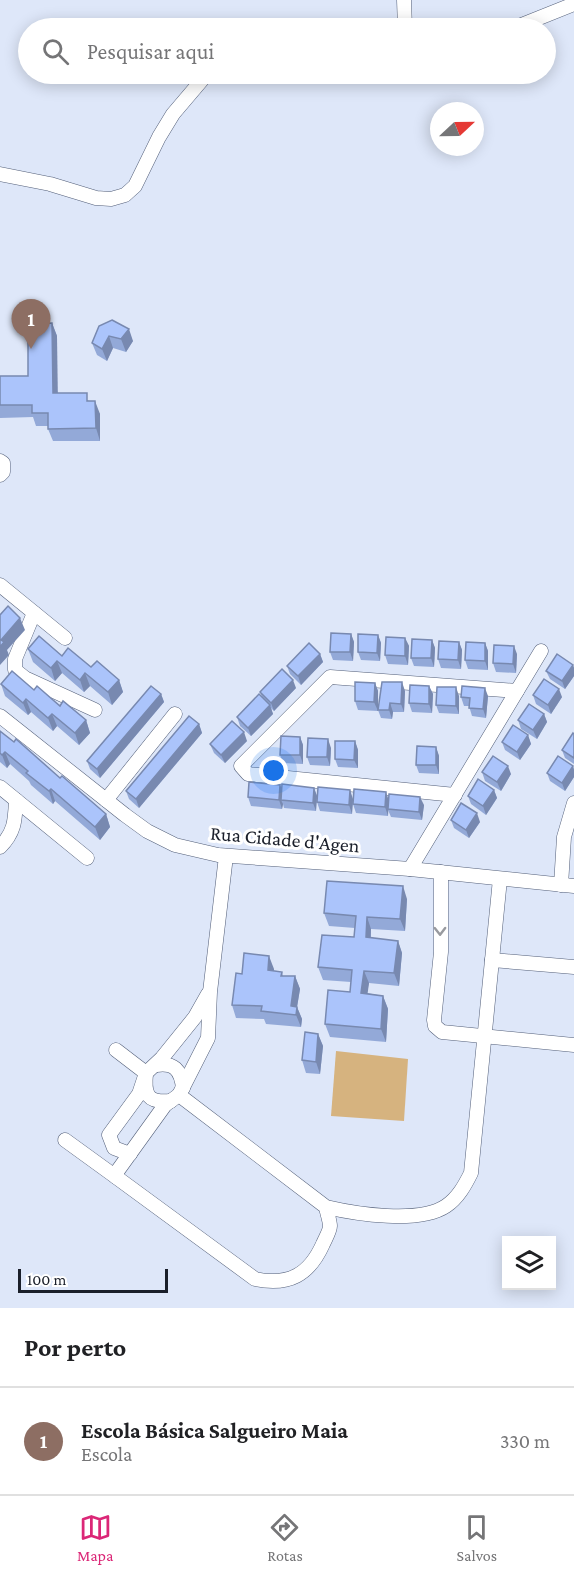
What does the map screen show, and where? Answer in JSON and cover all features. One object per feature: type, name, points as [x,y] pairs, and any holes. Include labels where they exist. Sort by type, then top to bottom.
[{"type":"street","points":[[404,0],[405,18]]},
{"type":"street","points":[[539,18],[574,4]]},
{"type":"street","points":[[0,174],[50,184],[96,198],[125,195],[135,186],[173,114],[198,84]]},
{"type":"street","points":[[0,461],[3,463],[3,472],[0,475]]},
{"type":"street","points":[[0,585],[65,638]]},
{"type":"street","points":[[34,613],[15,659],[15,670],[24,678],[95,710]]},
{"type":"street","points":[[410,869],[541,651]]},
{"type":"street","points":[[454,795],[248,774],[241,766],[330,677],[517,691]]},
{"type":"street","points":[[106,800],[175,714]]},
{"type":"street","name":"Rua Cidade d'Agen","points":[[0,716],[147,831],[175,845],[226,856],[410,869],[567,886]]},
{"type":"street","points":[[0,787],[87,858]]},
{"type":"street","points":[[0,847],[10,837],[15,823],[16,800]]},
{"type":"street","points":[[567,886],[564,837],[574,803]]},
{"type":"street","points":[[116,1177],[116,1173],[165,1105],[178,1095],[208,1038],[210,992],[226,856]]},
{"type":"street","points":[[441,872],[441,952],[435,1026],[442,1032],[574,1045]]},
{"type":"street","points":[[178,1095],[326,1208],[353,1214],[423,1215],[446,1207],[464,1188],[471,1173],[500,879]]},
{"type":"street","points":[[492,960],[574,967]]},
{"type":"street","points":[[130,1154],[114,1148],[109,1135],[138,1094],[151,1069],[195,1017],[210,992]]},
{"type":"street","points":[[116,1050],[151,1069],[165,1064],[175,1068],[182,1077],[178,1095]]},
{"type":"street","points":[[151,1069],[145,1089],[149,1097],[156,1101],[178,1095]]},
{"type":"street","points":[[65,1140],[255,1279],[273,1283],[290,1279],[304,1272],[316,1258],[330,1226],[326,1208]]},
{"type":"shaded area","points":[[336,1051],[408,1059],[404,1121],[331,1116]]},
{"type":"building","points":[[112,320],[129,329],[121,339],[109,336],[102,349],[92,343],[99,326]]},
{"type":"building","points":[[52,323],[53,393],[87,393],[87,401],[95,401],[96,428],[48,429],[48,413],[32,413],[32,405],[0,405],[0,376],[28,376],[28,324]]},
{"type":"building","points":[[8,606],[20,618],[1,640],[4,642],[0,647],[0,615]]},
{"type":"building","points":[[331,633],[351,634],[350,652],[330,652]]},
{"type":"building","points":[[358,634],[378,635],[377,653],[358,652]]},
{"type":"building","points":[[39,636],[62,656],[68,648],[91,667],[97,661],[119,680],[108,692],[85,673],[80,680],[57,661],[51,668],[28,649]]},
{"type":"building","points":[[386,637],[405,638],[405,656],[385,655]]},
{"type":"building","points":[[412,639],[432,640],[431,658],[411,658]]},
{"type":"building","points":[[439,641],[459,642],[458,660],[438,659]]},
{"type":"building","points":[[466,642],[485,643],[485,661],[465,660]]},
{"type":"building","points":[[309,643],[320,654],[298,676],[287,666]]},
{"type":"building","points":[[494,645],[514,646],[513,664],[493,663]]},
{"type":"building","points":[[557,654],[573,665],[562,681],[546,671]]},
{"type":"building","points":[[282,669],[293,680],[271,703],[260,692]]},
{"type":"building","points":[[12,671],[34,690],[37,686],[60,706],[63,701],[86,720],[75,733],[52,714],[48,718],[26,699],[23,703],[1,684]]},
{"type":"building","points":[[544,679],[559,689],[548,705],[533,695]]},
{"type":"building","points":[[355,682],[375,683],[374,702],[355,701]]},
{"type":"building","points":[[382,682],[402,682],[401,704],[390,703],[389,710],[378,710]]},
{"type":"building","points":[[410,685],[429,686],[429,704],[409,703]]},
{"type":"building","points":[[151,686],[161,694],[97,769],[87,761]]},
{"type":"building","points":[[462,686],[485,688],[483,709],[469,708],[470,698],[461,697]]},
{"type":"building","points":[[437,687],[456,687],[456,706],[436,705]]},
{"type":"building","points":[[259,694],[270,705],[248,728],[237,717]]},
{"type":"building","points":[[529,704],[544,714],[533,730],[518,720]]},
{"type":"building","points":[[189,716],[199,724],[136,799],[126,791]]},
{"type":"building","points":[[232,721],[244,732],[221,755],[210,744]]},
{"type":"building","points":[[513,725],[528,735],[517,752],[502,742]]},
{"type":"building","points":[[0,731],[14,742],[16,739],[106,814],[95,827],[51,789],[49,791],[26,773],[28,771],[5,752],[2,755],[0,753]]},
{"type":"building","points":[[574,734],[574,758],[562,750]]},
{"type":"building","points":[[281,736],[300,737],[300,755],[280,755]]},
{"type":"building","points":[[308,738],[328,739],[327,757],[307,757]]},
{"type":"building","points":[[335,741],[355,741],[354,760],[335,759]]},
{"type":"building","points":[[417,746],[436,747],[436,765],[416,765]]},
{"type":"building","points":[[493,756],[508,766],[497,782],[482,772]]},
{"type":"building","points":[[558,756],[573,766],[562,783],[547,773]]},
{"type":"building","points":[[478,779],[494,790],[483,806],[468,796]]},
{"type":"building","points":[[249,782],[280,785],[279,800],[248,797]]},
{"type":"building","points":[[282,784],[314,788],[313,803],[281,800]]},
{"type":"building","points":[[318,787],[350,790],[349,805],[317,802]]},
{"type":"building","points":[[354,789],[386,792],[385,807],[353,804]]},
{"type":"building","points":[[389,794],[420,797],[419,812],[388,809]]},
{"type":"building","points":[[461,803],[477,813],[466,830],[451,820]]},
{"type":"building","points":[[327,881],[403,886],[400,919],[367,917],[366,937],[398,941],[394,973],[364,971],[361,993],[383,996],[381,1029],[325,1024],[328,990],[350,992],[352,970],[318,967],[322,935],[354,937],[356,916],[324,913]]},
{"type":"building","points":[[244,953],[269,956],[268,970],[282,972],[281,976],[295,976],[291,1006],[297,1007],[296,1015],[261,1011],[262,1006],[232,1005],[236,973],[242,974]]},
{"type":"building","points":[[305,1032],[318,1034],[316,1062],[302,1060]]},
{"type":"place","name":"Escola Básica Salgueiro Maia","points":[[31,349]]}]
